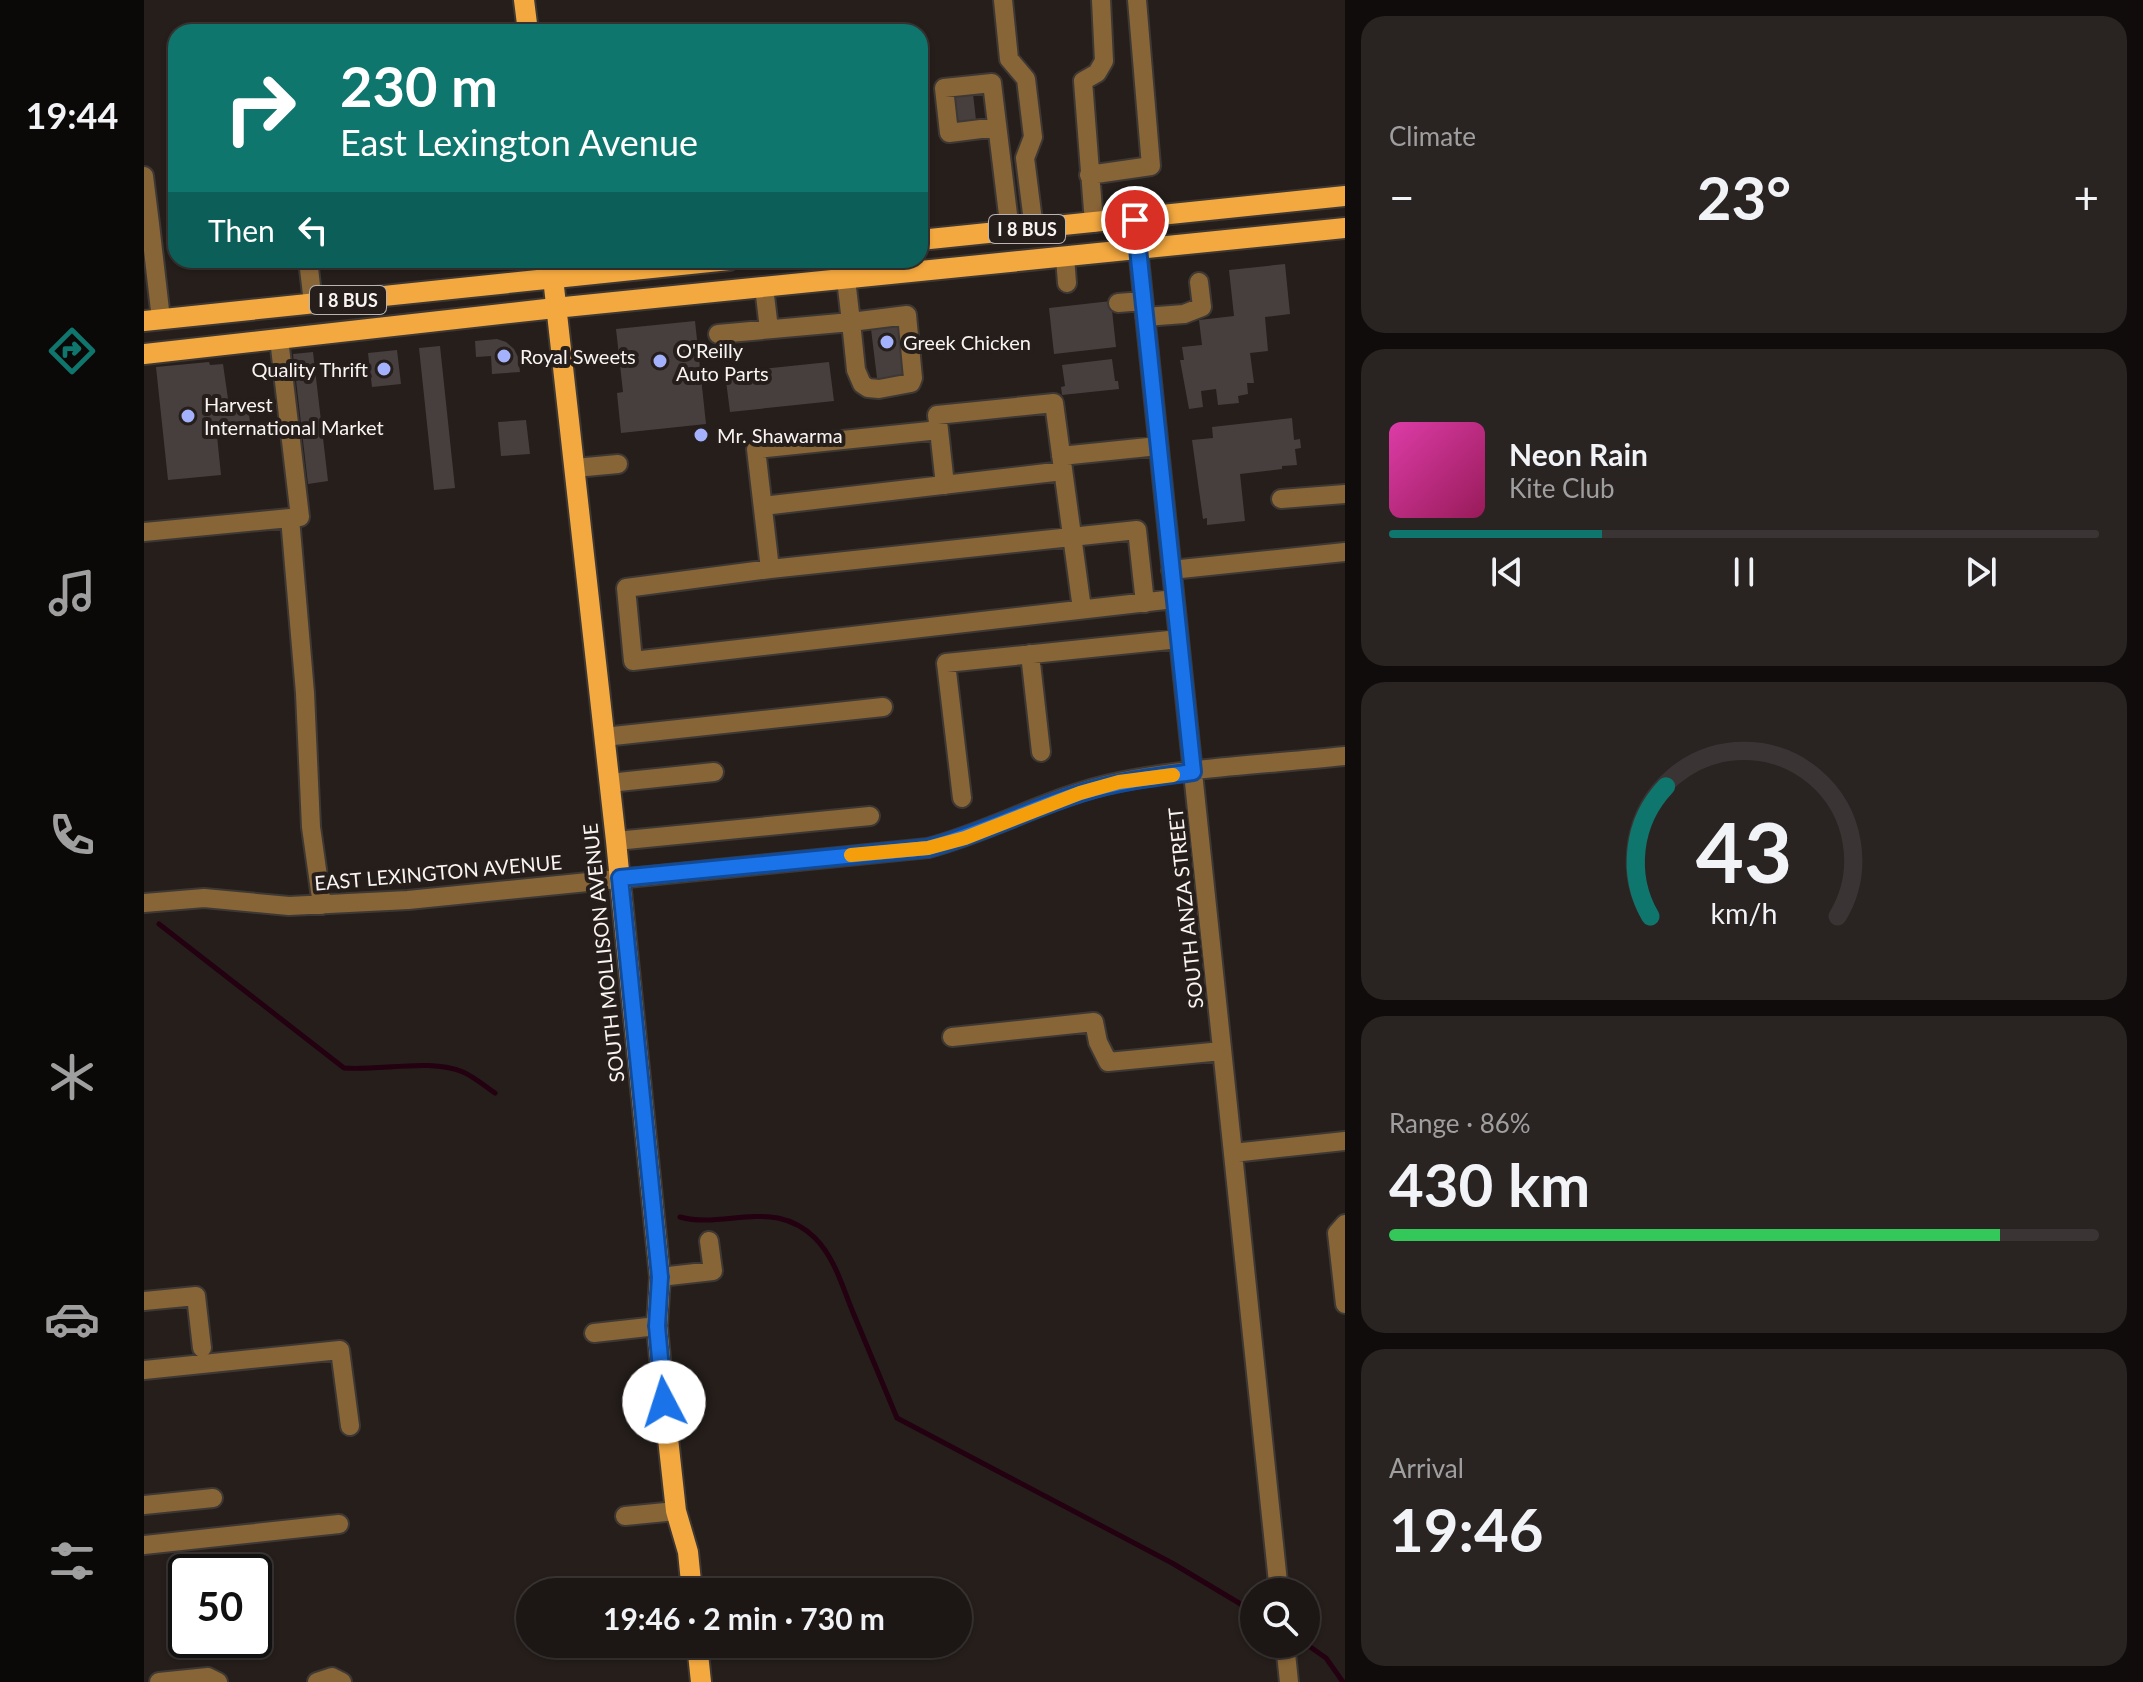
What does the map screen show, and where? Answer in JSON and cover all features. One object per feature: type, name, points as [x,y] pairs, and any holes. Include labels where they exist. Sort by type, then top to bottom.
[{"type":"main road","points":[[524,0],[527,24]]},
{"type":"main road","name":"I 8 BUS","points":[[928,239],[1345,196]]},
{"type":"main road","name":"I 8 BUS","points":[[154,352],[1345,228]]},
{"type":"main road","name":"I 8 BUS","points":[[152,320],[313,303],[551,269]]},
{"type":"main road","name":"SOUTH MOLLISON AVENUE","points":[[551,269],[620,878],[660,1277],[657,1326],[676,1511],[688,1552],[691,1578]]},
{"type":"main road","points":[[152,320],[154,352]]},
{"type":"main road","points":[[698,1658],[701,1682]]},
{"type":"street","points":[[1003,0],[1009,59],[1026,79],[1033,137],[1025,158],[1034,229]]},
{"type":"street","points":[[1094,223],[1083,81],[1097,73],[1104,61],[1101,0]]},
{"type":"street","points":[[1089,175],[1151,166],[1137,0]]},
{"type":"street","points":[[997,127],[1010,231]]},
{"type":"street","points":[[144,176],[152,320]]},
{"type":"street","name":"SOUTH ANZA STREET","points":[[1135,220],[1278,1578]]},
{"type":"street","points":[[1065,257],[1067,283]]},
{"type":"street","points":[[309,268],[313,303]]},
{"type":"street","points":[[718,334],[851,322],[907,315],[911,383],[879,389],[862,384],[856,370],[851,322],[846,279]]},
{"type":"street","points":[[1118,303],[1184,314],[1202,307],[1199,282]]},
{"type":"street","points":[[764,287],[769,329]]},
{"type":"street","points":[[144,532],[300,517],[279,339]]},
{"type":"street","points":[[945,485],[937,415],[1054,403],[1082,609]]},
{"type":"street","points":[[770,569],[756,449],[939,430]]},
{"type":"street","points":[[763,506],[945,485],[1158,446]]},
{"type":"street","points":[[575,468],[618,464]]},
{"type":"street","points":[[1281,499],[1345,494]]},
{"type":"street","points":[[290,518],[305,693],[311,827],[322,905]]},
{"type":"street","points":[[1145,603],[1137,530],[770,569],[626,588],[633,661],[1145,603],[1174,599]]},
{"type":"street","points":[[1171,570],[1345,552]]},
{"type":"street","points":[[962,798],[946,663],[1179,639]]},
{"type":"street","points":[[1030,654],[1041,752]]},
{"type":"street","points":[[604,737],[883,707]]},
{"type":"street","name":"EAST LEXINGTON AVENUE","points":[[144,903],[204,898],[289,906],[408,900],[928,848],[965,838],[1106,785],[1193,772],[1345,756]]},
{"type":"street","points":[[609,783],[714,772]]},
{"type":"street","points":[[616,841],[870,816]]},
{"type":"street","points":[[952,1037],[1094,1022],[1098,1042],[1108,1062],[1222,1051]]},
{"type":"street","points":[[1233,1153],[1345,1141]]},
{"type":"street","points":[[1345,1224],[1337,1233],[1345,1304]]},
{"type":"street","points":[[660,1277],[713,1271],[709,1241]]},
{"type":"street","points":[[144,1301],[196,1296],[202,1348]]},
{"type":"street","points":[[594,1333],[657,1326]]},
{"type":"street","points":[[144,1370],[340,1350],[350,1426]]},
{"type":"street","points":[[144,1505],[213,1498]]},
{"type":"street","points":[[625,1516],[676,1511]]},
{"type":"street","points":[[144,1545],[339,1524]]},
{"type":"street","points":[[1286,1658],[1289,1682]]},
{"type":"street","points":[[159,1682],[208,1677],[218,1682]]},
{"type":"street","points":[[317,1682],[332,1677],[342,1682]]},
{"type":"building","points":[[973,94],[976,120],[953,123],[950,96]]},
{"type":"building","points":[[1285,264],[1290,314],[1265,317],[1268,351],[1250,353],[1254,383],[1247,383],[1248,394],[1238,396],[1239,403],[1218,405],[1216,389],[1201,391],[1203,407],[1189,409],[1180,360],[1184,360],[1182,347],[1202,345],[1199,320],[1234,316],[1229,270]]},
{"type":"building","points":[[1111,301],[1116,347],[1054,354],[1049,308]]},
{"type":"building","name":"O'Reilly Auto Parts","points":[[695,321],[706,424],[621,433],[617,393],[623,392],[616,329]]},
{"type":"building","name":"Greek Chicken","points":[[897,322],[904,355],[901,355],[903,379],[884,381],[877,378],[871,329],[875,329],[874,324]]},
{"type":"building","name":"Royal Sweets","points":[[497,339],[514,349],[520,372],[492,374],[491,356],[476,357],[475,341]]},
{"type":"building","points":[[440,346],[455,488],[434,490],[419,348]]},
{"type":"building","name":"Quality Thrift","points":[[397,350],[401,384],[372,387],[368,353]]},
{"type":"building","points":[[313,352],[328,481],[308,484],[293,354]]},
{"type":"building","points":[[1112,359],[1119,389],[1062,395],[1061,387],[1065,386],[1062,365]]},
{"type":"building","name":"Harvest International Market","points":[[209,362],[210,365],[223,364],[229,406],[248,405],[251,432],[217,436],[221,475],[168,480],[156,367]]},
{"type":"building","points":[[829,362],[834,401],[730,412],[725,373]]},
{"type":"building","points":[[1292,418],[1294,440],[1300,439],[1301,448],[1295,449],[1297,465],[1240,474],[1245,521],[1207,525],[1207,518],[1203,519],[1192,440],[1213,438],[1212,427]]},
{"type":"building","points":[[526,420],[530,454],[501,456],[498,422]]},
{"type":"waterway","points":[[159,924],[344,1068],[421,1065],[450,1068],[467,1074],[495,1093]]},
{"type":"waterway","points":[[680,1217],[704,1220],[778,1218],[807,1231],[822,1246],[837,1272],[897,1418],[1172,1563],[1240,1604]]},
{"type":"waterway","points":[[1320,1654],[1343,1682]]},
{"type":"slow traffic","points":[[851,855],[928,848],[965,838],[1080,793],[1119,782],[1173,775]]},
{"type":"place","name":"Greek Chicken","points":[[887,342]]},
{"type":"place","name":"Royal Sweets","points":[[504,356]]},
{"type":"place","name":"O'Reilly Auto Parts","points":[[660,361]]},
{"type":"place","name":"Quality Thrift","points":[[384,369]]},
{"type":"place","name":"Harvest International Market","points":[[188,416]]},
{"type":"place","name":"Mr. Shawarma","points":[[701,435]]},
{"type":"route","points":[[664,1402],[657,1326],[660,1277],[620,878],[928,848],[965,838],[1080,793],[1119,782],[1193,772],[1135,220]]}]
